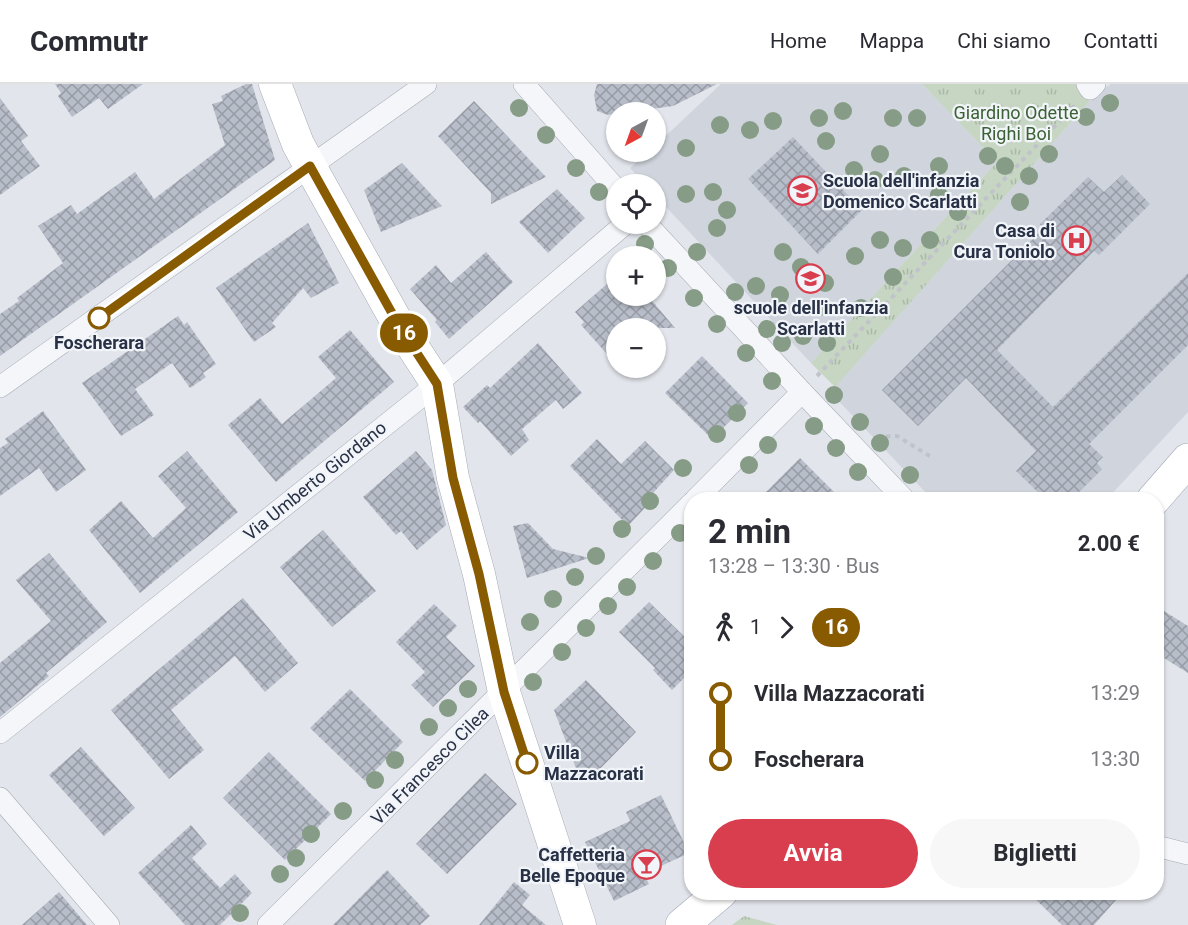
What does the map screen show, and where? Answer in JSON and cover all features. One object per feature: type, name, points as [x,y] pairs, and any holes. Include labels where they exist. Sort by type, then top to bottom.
[{"type":"main road","points":[[1160,492],[1188,460]]},
{"type":"main road","points":[[682,925],[712,900]]},
{"type":"street","points":[[275,84],[298,144],[398,324],[437,384],[453,478],[479,574],[504,692],[580,925]]},
{"type":"street","points":[[0,387],[426,84]]},
{"type":"street","points":[[524,84],[606,178]]},
{"type":"street","name":"Via Umberto Giordano","points":[[0,733],[437,384],[613,234]]},
{"type":"street","points":[[656,234],[897,492]]},
{"type":"street","points":[[703,492],[802,392]]},
{"type":"street","name":"Via Francesco Cilea","points":[[268,925],[684,511]]},
{"type":"street","points":[[0,798],[109,925]]},
{"type":"street","points":[[1164,848],[1188,854]]},
{"type":"path","points":[[802,392],[1091,86]]},
{"type":"path","points":[[853,446],[872,437],[897,436],[933,458]]},
{"type":"shaded area","name":"scuole dell'infanzia Scarlatti","points":[[721,84],[922,84],[997,162],[811,363],[666,207],[666,174],[636,174],[630,168],[637,162],[666,162],[666,136]]},
{"type":"shaded area","name":"Casa di Cura Toniolo","points":[[1111,84],[1188,84],[1188,412],[1114,492],[925,492],[830,392],[1095,95]]},
{"type":"green space","name":"Giardino Odette Righi Boi","points":[[922,84],[1087,84],[1095,95],[835,387],[811,363],[997,162]]},
{"type":"green space","points":[[744,916],[777,925],[732,925]]},
{"type":"building","points":[[55,84],[143,84],[108,109],[99,98],[72,117],[58,96],[61,93]]},
{"type":"building","points":[[246,84],[252,84],[275,160],[0,356],[0,314],[19,301],[17,298],[63,263],[38,226],[71,205],[77,214],[135,172],[154,199],[225,145],[212,104],[223,101],[221,96]]},
{"type":"building","points":[[597,84],[717,84],[673,106],[666,107],[666,102],[606,102],[606,114],[597,111],[594,95]]},
{"type":"building","points":[[0,98],[28,136],[21,141],[40,166],[0,195]]},
{"type":"building","points":[[474,101],[546,177],[491,204],[491,193],[438,136]]},
{"type":"building","points":[[793,137],[862,210],[818,254],[748,179]]},
{"type":"building","points":[[402,163],[442,206],[381,232],[364,190]]},
{"type":"building","points":[[1122,175],[1150,204],[1099,255],[1094,251],[997,350],[1053,407],[1188,273],[1188,345],[1089,444],[1103,457],[1097,463],[1102,469],[1079,492],[1038,492],[1016,471],[1036,451],[966,378],[918,426],[882,390],[1043,229],[1040,224],[1088,177],[1104,192]]},
{"type":"building","points":[[557,189],[585,218],[548,253],[519,222]]},
{"type":"building","points":[[308,223],[339,283],[311,298],[303,288],[272,323],[276,327],[254,342],[216,288]]},
{"type":"building","points":[[486,252],[513,282],[449,339],[435,322],[437,320],[410,289],[436,265],[451,283]]},
{"type":"building","points":[[606,285],[606,306],[656,306],[675,328],[666,328],[666,318],[606,318],[606,353],[581,325],[584,322],[575,312]]},
{"type":"building","points":[[178,316],[184,325],[187,322],[216,364],[203,373],[206,377],[190,388],[172,363],[135,389],[154,415],[121,436],[82,383]]},
{"type":"building","points":[[350,330],[394,382],[276,482],[228,425],[260,398],[282,424],[336,378],[318,357]]},
{"type":"building","points":[[538,343],[582,393],[563,409],[556,400],[522,429],[529,440],[511,456],[480,421],[478,423],[463,407],[487,385],[490,388]]},
{"type":"building","points":[[702,356],[748,403],[712,439],[665,393]]},
{"type":"building","points":[[43,411],[86,470],[56,492],[39,468],[0,496],[0,448],[8,443],[5,439]]},
{"type":"building","points":[[597,439],[621,464],[645,441],[674,470],[652,494],[655,497],[628,526],[570,466]]},
{"type":"building","points":[[187,451],[238,512],[140,593],[89,530],[121,501],[153,538],[186,508],[158,476]]},
{"type":"building","points":[[416,451],[432,470],[446,525],[417,550],[401,531],[396,535],[363,497]]},
{"type":"building","points":[[800,458],[834,492],[766,492]]},
{"type":"building","points":[[528,523],[553,549],[589,558],[527,578],[513,526]]},
{"type":"building","points":[[323,530],[376,591],[332,627],[280,567]]},
{"type":"building","points":[[49,553],[107,622],[46,673],[49,676],[0,717],[0,663],[51,621],[16,580]]},
{"type":"building","points":[[243,598],[298,663],[265,692],[235,656],[171,710],[204,750],[169,779],[111,710]]},
{"type":"building","points":[[649,602],[684,636],[684,678],[672,690],[653,670],[655,668],[619,632]]},
{"type":"building","points":[[434,604],[457,626],[446,637],[475,666],[433,707],[411,685],[425,672],[396,642]]},
{"type":"building","points":[[1164,611],[1188,626],[1188,673],[1164,658]]},
{"type":"building","points":[[586,680],[636,732],[598,771],[579,776],[554,710]]},
{"type":"building","points":[[350,689],[403,742],[365,781],[310,728]]},
{"type":"building","points":[[81,747],[135,808],[104,836],[49,775]]},
{"type":"building","points":[[269,752],[331,814],[285,860],[223,798]]},
{"type":"building","points":[[485,773],[517,804],[447,874],[416,844]]},
{"type":"building","points":[[661,795],[684,843],[684,855],[644,874],[649,884],[614,901],[585,842],[630,821],[626,812]]},
{"type":"building","points":[[191,825],[207,844],[192,858],[220,888],[235,874],[252,893],[220,925],[185,925],[138,873]]},
{"type":"building","points":[[387,870],[430,916],[420,925],[333,925]]},
{"type":"building","points":[[514,882],[530,895],[522,905],[546,925],[479,925]]},
{"type":"building","points":[[59,892],[87,925],[22,925]]},
{"type":"building","points":[[1036,900],[1116,900],[1094,925],[1062,925]]},
{"type":"bus line","name":"16","points":[[99,318],[310,166],[398,324],[437,384],[453,478],[479,574],[504,692],[527,763]]},
{"type":"place","name":"Scuola dell'infanzia Domenico Scarlatti","points":[[802,191]]},
{"type":"place","name":"Casa di Cura Toniolo","points":[[1076,241]]},
{"type":"place","name":"scuole dell'infanzia Scarlatti","points":[[811,279]]},
{"type":"place","name":"Foscherara","points":[[99,318]]},
{"type":"place","name":"Villa Mazzacorati","points":[[527,763]]},
{"type":"place","name":"Caffetteria Belle Epoque","points":[[646,865]]}]
